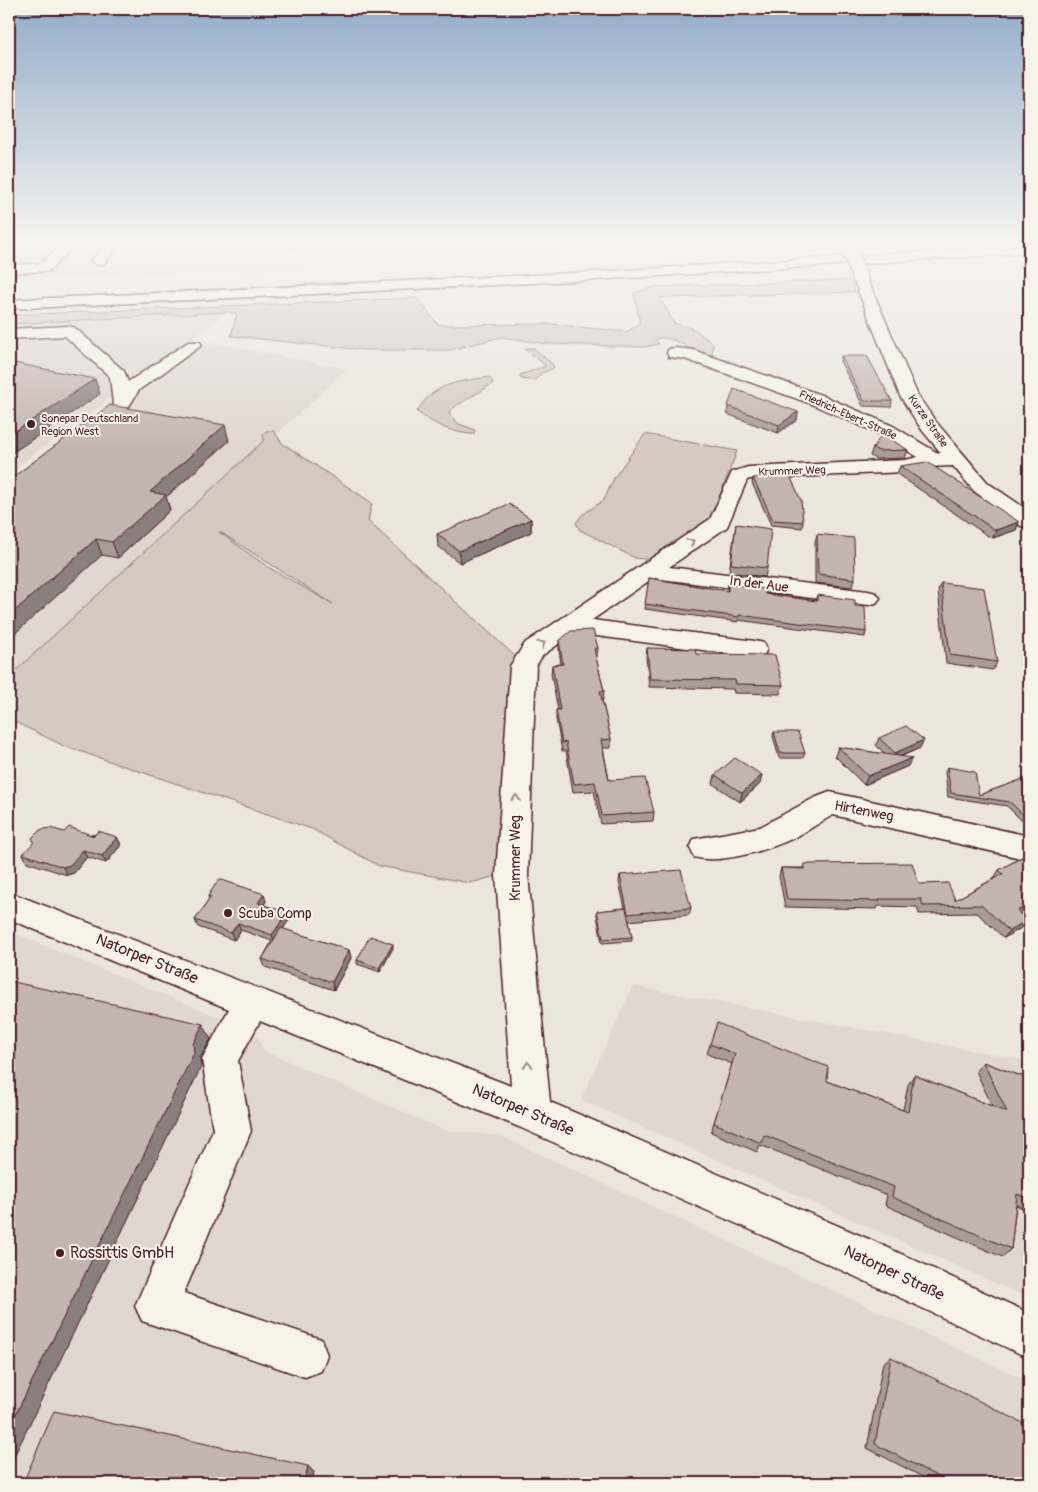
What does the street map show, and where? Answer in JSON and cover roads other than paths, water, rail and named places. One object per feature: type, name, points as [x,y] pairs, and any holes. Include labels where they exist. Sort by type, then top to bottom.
[{"type":"main road","name":"Kurze Straße","points":[[874,312],[909,396],[929,426],[957,460]]},
{"type":"main road","points":[[9,334],[68,331],[118,375],[114,408],[132,388],[194,345]]},
{"type":"main road","name":"Friedrich-Ebert-Straße","points":[[674,353],[687,354],[815,399],[886,430],[931,457],[957,460]]},
{"type":"main road","points":[[957,460],[981,487],[1029,521]]},
{"type":"main road","name":"Krummer Weg","points":[[532,1113],[512,875],[523,666],[534,650],[719,522],[739,476],[748,473],[905,466],[927,461],[957,460]]},
{"type":"main road","name":"In der Aue","points":[[650,571],[868,598]]},
{"type":"main road","points":[[570,625],[755,649]]},
{"type":"main road","name":"Hirtenweg","points":[[705,848],[744,844],[786,828],[811,812],[830,803],[1029,848]]},
{"type":"main road","name":"Natorper Straße","points":[[9,905],[532,1113],[856,1255],[1029,1336]]},
{"type":"main road","points":[[252,1001],[220,1058],[232,1132],[157,1306],[305,1355]]},
{"type":"place","name":"Sonepar Deutschland Region West","points":[[31,424]]},
{"type":"place","name":"Scuba Comp","points":[[228,913]]},
{"type":"place","name":"Rossittis GmbH","points":[[60,1253]]}]
